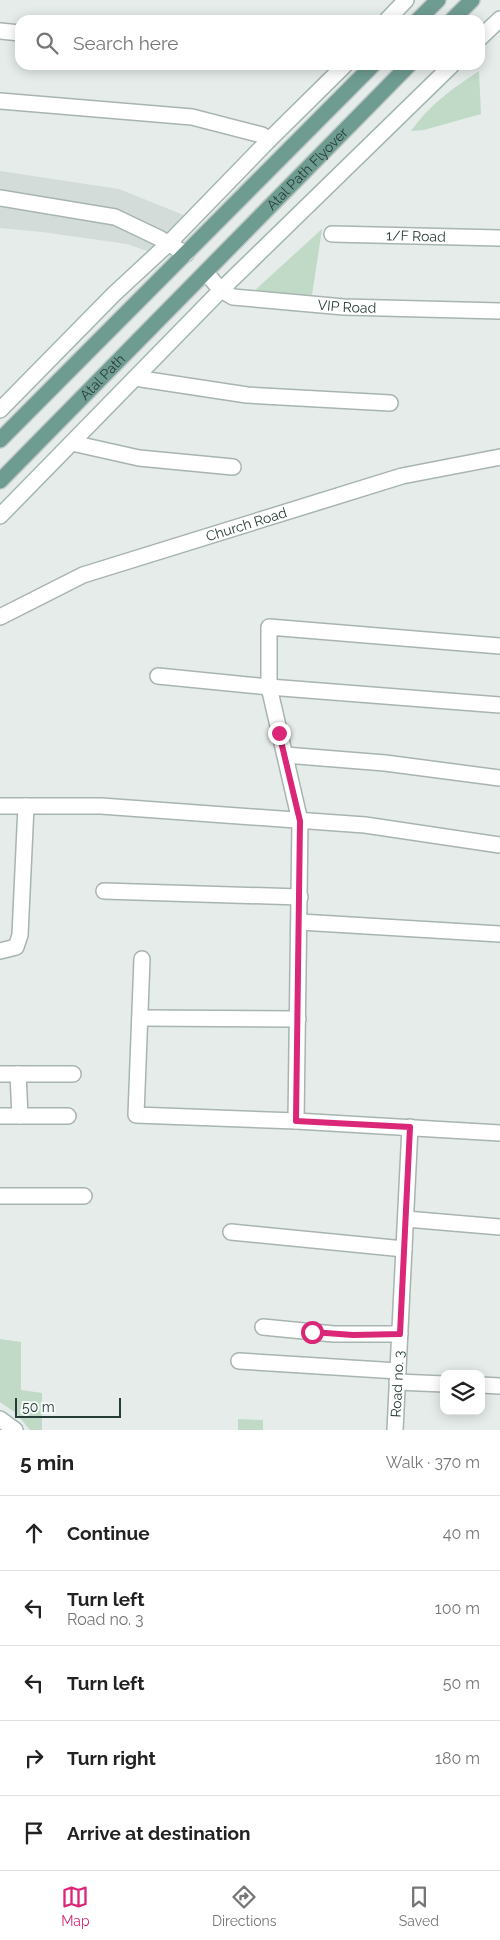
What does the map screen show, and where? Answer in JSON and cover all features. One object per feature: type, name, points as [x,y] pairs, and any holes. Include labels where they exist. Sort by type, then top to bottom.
[{"type":"main road","points":[[423,15],[438,0]]},
{"type":"main road","points":[[457,15],[472,0]]},
{"type":"main road","name":"Atal Path Flyover","points":[[186,254],[369,70]]},
{"type":"main road","name":"Atal Path Flyover","points":[[206,273],[404,70]]},
{"type":"main road","name":"Atal Path","points":[[0,440],[186,254]]},
{"type":"main road","name":"Atal Path","points":[[0,481],[206,273]]},
{"type":"street","points":[[392,15],[406,0]]},
{"type":"street","points":[[485,33],[500,19]]},
{"type":"street","points":[[0,31],[15,32]]},
{"type":"street","points":[[0,410],[114,294],[168,244],[339,70]]},
{"type":"street","points":[[0,516],[221,290],[447,70]]},
{"type":"street","points":[[0,101],[192,117],[262,135],[269,140]]},
{"type":"street","points":[[0,198],[115,217],[160,238],[186,254]]},
{"type":"street","name":"1/F Road","points":[[332,234],[500,238]]},
{"type":"street","name":"VIP Road","points":[[206,273],[221,290],[233,297],[344,307],[500,311]]},
{"type":"street","points":[[135,378],[247,395],[390,402]]},
{"type":"street","points":[[72,442],[139,458],[233,467]]},
{"type":"street","name":"Church Road","points":[[0,617],[83,575],[402,476],[500,458]]},
{"type":"street","points":[[296,1121],[300,821],[269,687],[269,627],[500,646]]},
{"type":"street","points":[[158,676],[269,687],[500,705]]},
{"type":"street","points":[[285,756],[385,763],[500,778]]},
{"type":"street","points":[[0,806],[101,806],[365,825],[500,845]]},
{"type":"street","points":[[0,951],[16,948],[20,935],[26,806]]},
{"type":"street","points":[[104,891],[300,897]]},
{"type":"street","points":[[300,922],[500,934]]},
{"type":"street","points":[[142,959],[136,1115],[296,1121],[500,1133]]},
{"type":"street","points":[[140,1018],[298,1019]]},
{"type":"street","points":[[0,1074],[73,1074]]},
{"type":"street","points":[[18,1074],[20,1116]]},
{"type":"street","points":[[0,1116],[68,1116]]},
{"type":"street","name":"Road no. 3","points":[[395,1430],[410,1127]]},
{"type":"street","points":[[0,1196],[84,1196]]},
{"type":"street","points":[[406,1219],[500,1227]]},
{"type":"street","points":[[231,1232],[404,1249]]},
{"type":"street","points":[[263,1327],[344,1334],[400,1334]]},
{"type":"street","points":[[240,1362],[398,1376],[440,1383]]},
{"type":"street","points":[[485,1385],[500,1386]]},
{"type":"street","points":[[0,1419],[15,1430]]},
{"type":"shaded area","points":[[0,171],[119,189],[191,218],[150,252],[127,244],[0,228]]},
{"type":"green space","points":[[479,71],[481,114],[424,130],[411,131],[442,98]]},
{"type":"green space","points":[[322,229],[312,295],[253,292]]},
{"type":"green space","points":[[0,1339],[21,1342],[21,1390],[42,1393],[42,1430],[30,1430],[16,1413],[0,1402]]},
{"type":"green space","points":[[238,1419],[263,1420],[263,1430],[238,1430]]},
{"type":"route","points":[[279,733],[300,821],[296,1121],[410,1127],[400,1334],[353,1335],[312,1332]]}]
